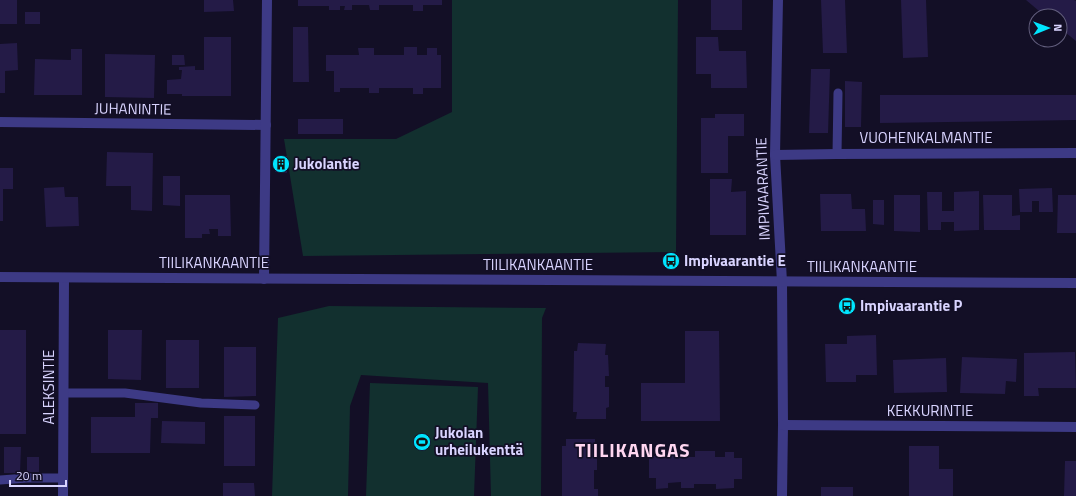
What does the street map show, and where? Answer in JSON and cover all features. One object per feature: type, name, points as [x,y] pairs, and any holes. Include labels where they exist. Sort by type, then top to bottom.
[{"type":"street","points":[[264,278],[267,0]]},
{"type":"street","name":"IMPIVAARANTIE","points":[[778,0],[775,155],[782,282],[782,496]]},
{"type":"street","name":"JUHANINTIE","points":[[0,122],[266,125]]},
{"type":"street","name":"VUOHENKALMANTIE","points":[[775,155],[1076,153]]},
{"type":"street","name":"TIILIKANKAANTIE","points":[[0,277],[1076,283]]},
{"type":"street","name":"ALEKSINTIE","points":[[63,496],[64,278]]},
{"type":"street","name":"KEKKURINTIE","points":[[783,425],[1076,427]]},
{"type":"lane","points":[[837,154],[838,93]]},
{"type":"lane","points":[[64,393],[125,393],[201,403],[255,405]]},
{"type":"lane","points":[[0,480],[63,478]]},
{"type":"green space","points":[[452,0],[678,0],[676,252],[303,256],[284,139],[396,139],[452,112]]},
{"type":"green space","points":[[329,306],[546,308],[542,318],[541,496],[491,496],[488,383],[361,375],[350,406],[348,496],[272,496],[278,318]]},
{"type":"green space","name":"Jukolan urheilukenttä","points":[[370,383],[478,387],[474,496],[366,496]]},
{"type":"building","points":[[0,0],[17,0],[17,24],[0,24]]},
{"type":"building","points":[[204,0],[233,0],[234,11],[204,12]]},
{"type":"building","points":[[298,0],[442,0],[442,5],[423,5],[423,11],[413,11],[413,5],[379,5],[379,10],[370,10],[369,5],[352,5],[352,10],[344,10],[345,6],[340,6],[340,10],[329,10],[329,6],[298,6]]},
{"type":"building","points":[[711,0],[742,0],[742,30],[711,30]]},
{"type":"building","points":[[821,0],[845,0],[847,53],[823,53]]},
{"type":"building","points":[[901,0],[926,0],[928,57],[903,58]]},
{"type":"building","points":[[1026,0],[1076,1],[1076,41],[1068,34],[1068,8],[1036,8]]},
{"type":"building","points":[[25,12],[40,12],[40,24],[25,24]]},
{"type":"building","points":[[293,27],[308,27],[309,82],[293,82]]},
{"type":"building","points":[[204,37],[231,37],[231,96],[182,96],[182,94],[167,94],[167,80],[181,79],[182,70],[179,70],[179,67],[195,66],[195,70],[204,70]]},
{"type":"building","points":[[696,37],[718,37],[719,51],[746,51],[747,88],[711,88],[711,74],[696,74]]},
{"type":"building","points":[[17,43],[18,70],[5,71],[5,93],[0,93],[0,44]]},
{"type":"building","points":[[404,47],[417,47],[417,55],[427,55],[427,48],[437,48],[437,55],[441,55],[441,88],[423,88],[423,94],[413,94],[413,88],[379,88],[379,93],[369,93],[369,88],[340,88],[340,92],[334,92],[334,71],[326,71],[326,55],[359,55],[358,48],[374,48],[374,55],[404,55]]},
{"type":"building","points":[[71,49],[82,49],[82,95],[34,95],[35,59],[71,60]]},
{"type":"building","points":[[105,54],[155,55],[154,98],[105,97]]},
{"type":"building","points":[[172,55],[184,55],[185,65],[172,65]]},
{"type":"building","points":[[811,69],[830,69],[828,133],[809,133]]},
{"type":"building","points":[[845,81],[862,82],[861,127],[845,127]]},
{"type":"building","points":[[880,95],[1076,95],[1076,120],[880,123]]},
{"type":"building","points":[[715,114],[744,114],[744,136],[728,136],[728,173],[701,173],[701,118],[715,118]]},
{"type":"building","points":[[298,119],[343,119],[343,134],[298,134]]},
{"type":"building","points":[[107,152],[153,153],[152,211],[131,210],[131,186],[106,186]]},
{"type":"building","name":"Jukolantie","points":[[276,156],[287,156],[287,173],[275,172]]},
{"type":"building","points":[[0,168],[13,168],[13,189],[3,189],[3,221],[0,221]]},
{"type":"building","points":[[163,176],[180,176],[180,206],[163,205]]},
{"type":"building","points":[[710,179],[732,179],[731,192],[746,191],[746,235],[710,235]]},
{"type":"building","points":[[64,187],[65,197],[78,197],[79,226],[46,227],[44,188]]},
{"type":"building","points":[[1052,188],[1053,212],[1039,212],[1039,201],[1032,201],[1032,212],[1020,212],[1019,189]]},
{"type":"building","points":[[979,191],[979,230],[954,231],[954,222],[941,222],[941,230],[928,230],[927,192],[942,192],[942,211],[954,211],[954,192]]},
{"type":"building","points":[[820,194],[851,194],[852,209],[865,209],[866,231],[821,231]]},
{"type":"building","points":[[185,195],[230,195],[231,236],[218,236],[218,229],[209,229],[210,234],[202,234],[202,238],[185,238]]},
{"type":"building","points":[[894,195],[920,195],[920,232],[894,231]]},
{"type":"building","points":[[983,195],[1012,195],[1012,216],[1020,215],[1020,230],[984,230]]},
{"type":"building","points":[[1058,195],[1076,195],[1076,233],[1057,233]]},
{"type":"building","points":[[873,200],[884,200],[884,225],[873,224]]},
{"type":"building","points":[[0,330],[26,330],[26,434],[0,434]]},
{"type":"building","points":[[108,330],[142,330],[141,380],[108,379]]},
{"type":"building","points":[[685,331],[719,331],[720,421],[641,421],[641,383],[685,383]]},
{"type":"building","points":[[876,335],[877,375],[856,375],[856,382],[826,382],[825,344],[847,344],[847,336]]},
{"type":"building","points":[[166,340],[199,340],[199,388],[166,388]]},
{"type":"building","points":[[578,343],[606,344],[605,355],[608,355],[609,376],[605,376],[605,387],[609,387],[609,407],[606,408],[606,419],[576,419],[577,412],[573,412],[574,351],[577,351]]},
{"type":"building","points":[[224,347],[256,347],[256,396],[224,397]]},
{"type":"building","points":[[1075,352],[1076,388],[1038,388],[1039,396],[1024,396],[1024,353]]},
{"type":"building","points":[[962,357],[1017,359],[1016,382],[1006,381],[1005,394],[960,393]]},
{"type":"building","points":[[946,358],[947,392],[894,393],[893,360]]},
{"type":"building","points":[[135,403],[158,403],[158,418],[151,418],[150,453],[91,453],[91,417],[135,417]]},
{"type":"building","points":[[224,416],[255,416],[255,466],[224,466]]},
{"type":"building","points":[[162,421],[205,422],[205,444],[161,443]]},
{"type":"building","points":[[566,439],[595,439],[595,451],[597,451],[597,470],[594,470],[594,489],[598,489],[598,496],[562,496],[562,446],[566,446]]},
{"type":"building","points":[[909,446],[939,446],[939,469],[953,469],[953,496],[909,496]]},
{"type":"building","points":[[4,447],[21,447],[20,473],[4,473]]},
{"type":"building","points":[[657,451],[677,451],[677,457],[695,457],[695,451],[715,451],[715,457],[725,457],[725,452],[734,452],[734,458],[742,458],[742,479],[734,479],[734,488],[716,489],[716,484],[694,484],[694,488],[681,488],[681,482],[668,483],[668,488],[656,489],[656,478],[649,478],[649,456],[657,456]]},
{"type":"building","points":[[27,457],[39,457],[39,472],[27,472]]},
{"type":"building","points":[[1065,461],[1076,461],[1076,496],[1064,496]]},
{"type":"building","points":[[223,483],[254,483],[255,496],[223,496]]},
{"type":"building","points":[[821,487],[853,487],[853,496],[821,496]]},
{"type":"place","name":"Jukolantie","points":[[281,164]]},
{"type":"place","name":"Impivaarantie E","points":[[671,261]]},
{"type":"place","name":"Impivaarantie P","points":[[847,306]]},
{"type":"place","name":"Jukolan urheilukenttä","points":[[422,442]]},
{"type":"district","name":"TIILIKANGAS","points":[[633,450]]}]
